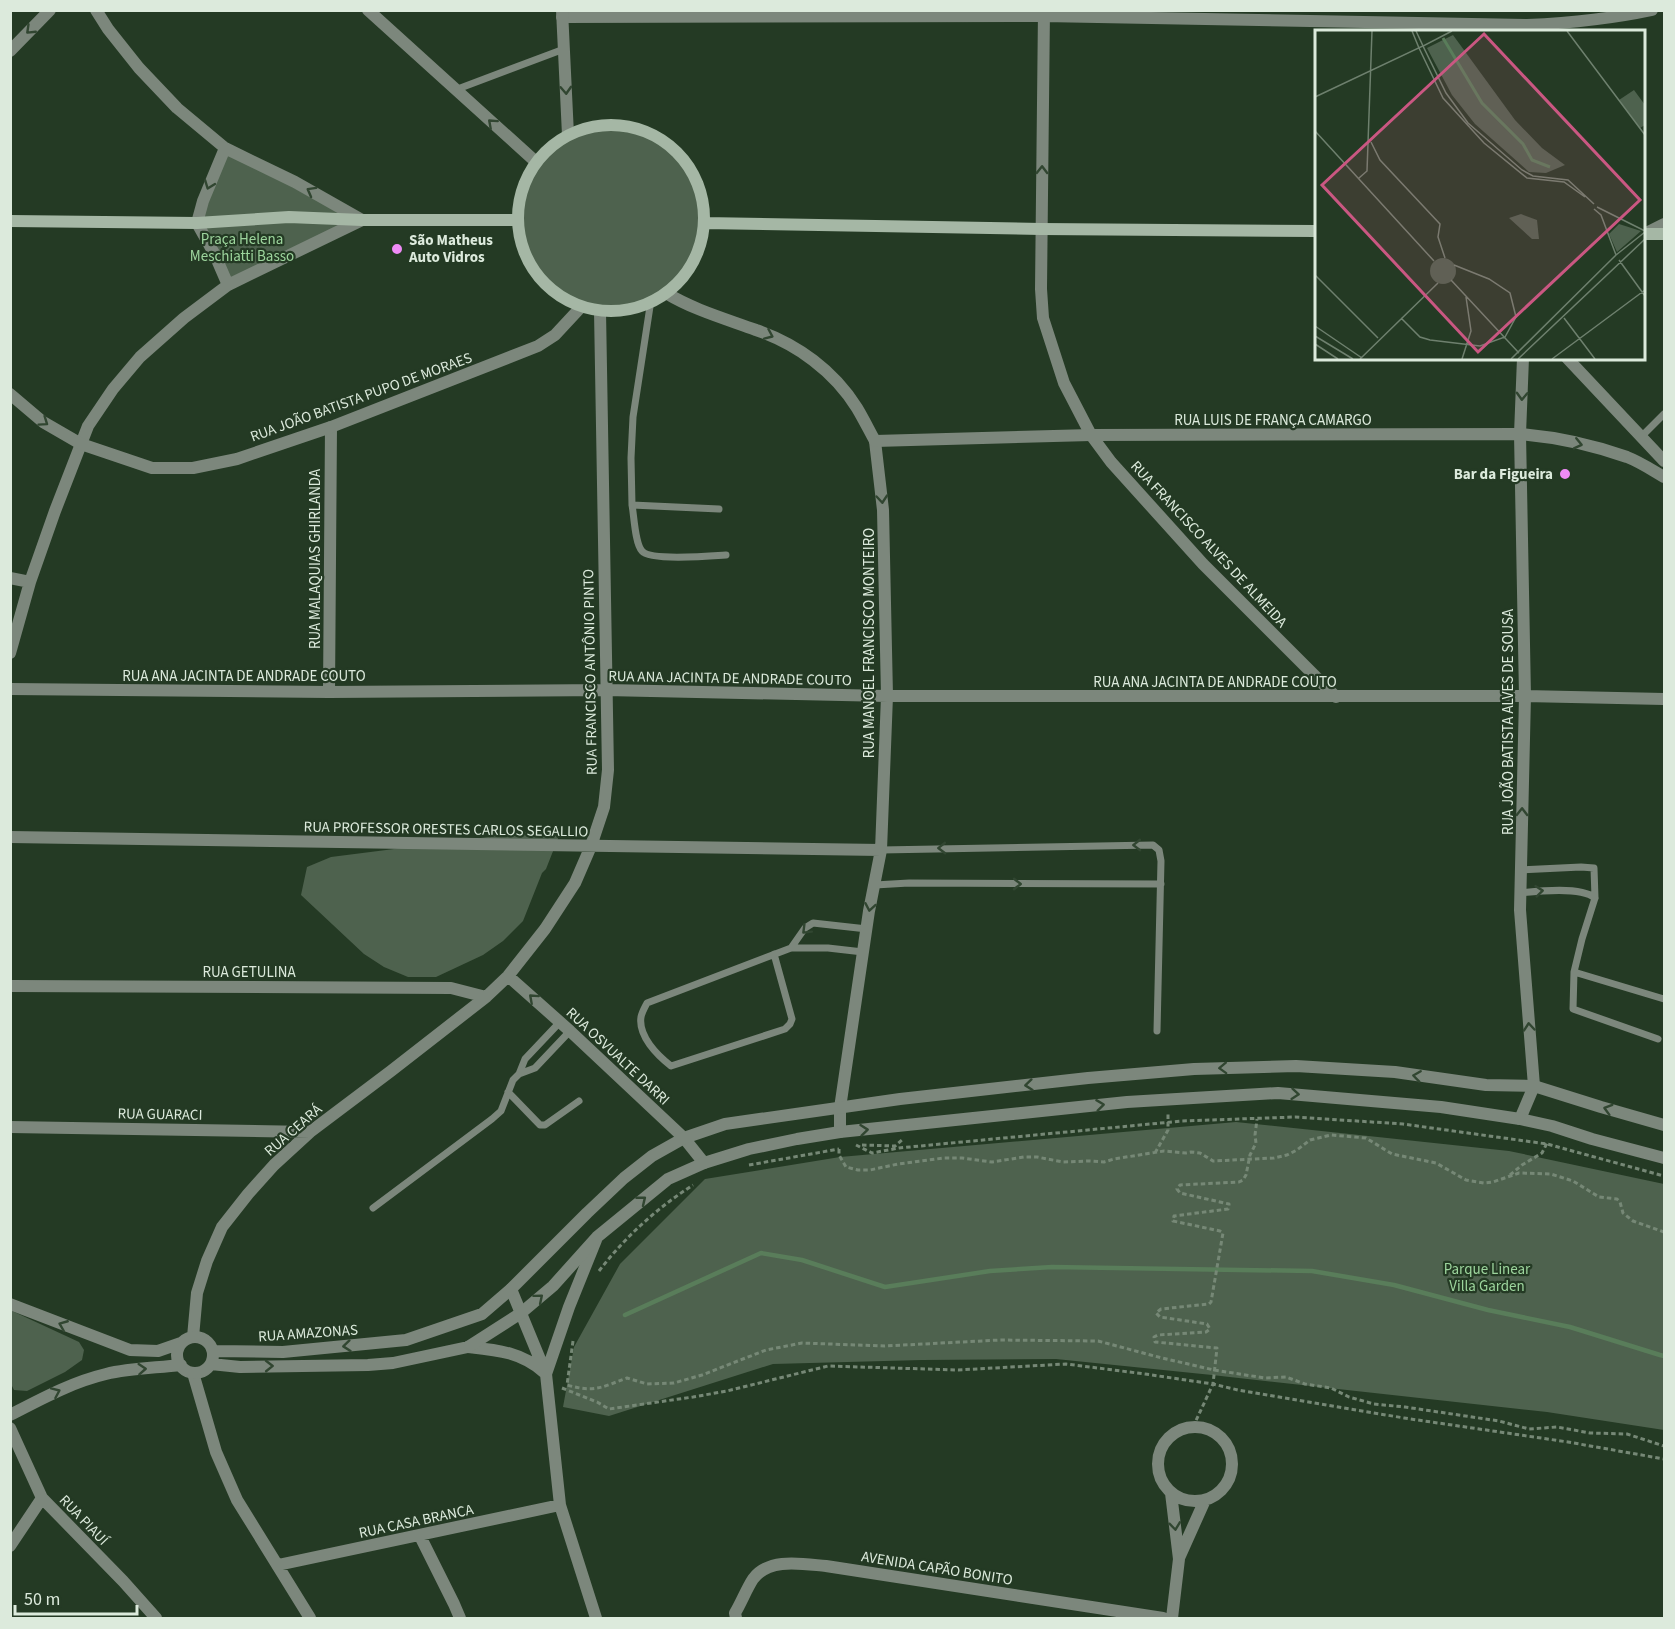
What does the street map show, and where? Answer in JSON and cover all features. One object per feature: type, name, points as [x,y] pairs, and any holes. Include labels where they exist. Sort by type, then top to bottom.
[{"type":"main road","points":[[598,125],[629,126],[659,137],[689,166],[699,185],[704,224],[700,246],[687,272],[666,293],[630,308],[600,311],[581,307],[558,295],[537,276],[524,252],[517,220],[518,203],[525,182],[536,162],[550,147],[568,135],[598,125]]},
{"type":"main road","points":[[10,221],[197,223],[289,218],[517,220]]},
{"type":"main road","points":[[704,224],[1315,231]]},
{"type":"main road","points":[[1645,234],[1665,234]]},
{"type":"street","points":[[10,51],[50,10]]},
{"type":"street","points":[[96,10],[139,68],[177,108],[225,148],[295,182],[362,220]]},
{"type":"street","points":[[368,10],[536,162]]},
{"type":"street","points":[[1527,10],[1527,28]]},
{"type":"street","points":[[568,135],[562,14],[1044,13],[1527,28],[1623,16],[1652,10]]},
{"type":"street","name":"RUA FRANCISCO ALVES DE ALMEIDA","points":[[1044,13],[1041,289],[1043,318],[1064,383],[1091,435],[1111,462],[1203,564],[1336,697]]},
{"type":"street","points":[[225,148],[197,223],[228,285]]},
{"type":"street","points":[[10,653],[30,582],[88,426],[113,389],[140,357],[184,318],[228,285],[362,220]]},
{"type":"street","points":[[1645,234],[1665,224]]},
{"type":"street","name":"RUA MANOEL FRANCISCO MONTEIRO","points":[[666,293],[690,306],[759,330],[789,344],[814,360],[836,381],[856,407],[875,441],[883,510],[887,696],[881,850],[840,1108],[845,1141]]},
{"type":"street","name":"RUA JOÃO BATISTA PUPO DE MORAES","points":[[10,394],[43,422],[81,444],[152,468],[193,468],[237,459],[331,427],[538,346],[555,335],[581,307]]},
{"type":"street","name":"RUA FRANCISCO ANTÔNIO PINTO","points":[[486,997],[508,976],[545,929],[575,883],[604,807],[608,770],[600,311]]},
{"type":"street","name":"RUA JOÃO BATISTA ALVES DE SOUSA","points":[[1523,360],[1521,434],[1525,696],[1520,910],[1534,1086]]},
{"type":"street","points":[[1570,360],[1665,461]]},
{"type":"street","name":"RUA MALAQUIAS GHIRLANDA","points":[[329,692],[331,427]]},
{"type":"street","name":"RUA LUIS DE FRANÇA CAMARGO","points":[[875,441],[1091,435],[1521,434],[1606,450],[1629,458],[1665,477]]},
{"type":"street","points":[[10,578],[30,582]]},
{"type":"street","name":"RUA ANA JACINTA DE ANDRADE COUTO","points":[[10,689],[329,692],[606,690],[887,696],[1525,696],[1665,699]]},
{"type":"street","name":"RUA PROFESSOR ORESTES CARLOS SEGALLIO","points":[[10,837],[881,850]]},
{"type":"street","name":"RUA OSVUALTE DARRI","points":[[508,976],[684,1138],[704,1163]]},
{"type":"street","name":"RUA GETULINA","points":[[10,986],[451,988],[486,997]]},
{"type":"street","name":"RUA CEARÁ","points":[[193,1337],[197,1293],[207,1261],[222,1227],[254,1186],[310,1132],[486,997]]},
{"type":"street","name":"RUA AMAZONAS","points":[[213,1351],[283,1353],[406,1340],[482,1314],[511,1289],[624,1178],[652,1156],[684,1138],[725,1124],[900,1099],[1088,1078],[1194,1069],[1296,1066],[1395,1072],[1485,1085],[1534,1086],[1665,1125]]},
{"type":"street","points":[[1520,1119],[1534,1086]]},
{"type":"street","points":[[468,1347],[521,1313],[553,1286],[597,1237],[668,1179],[704,1163],[749,1149],[797,1138],[845,1141],[902,1126],[1127,1101],[1278,1093],[1441,1107],[1520,1119],[1665,1158]]},
{"type":"street","name":"RUA GUARACI","points":[[10,1127],[310,1132]]},
{"type":"street","points":[[546,1374],[569,1307],[597,1237]]},
{"type":"street","points":[[511,1289],[546,1374],[560,1505],[596,1618]]},
{"type":"street","points":[[10,1304],[116,1346],[139,1351],[158,1351],[181,1343],[189,1337],[199,1336],[207,1340],[213,1348],[214,1357],[211,1364],[202,1372],[192,1373],[184,1369],[178,1361],[177,1351],[181,1343]]},
{"type":"street","points":[[468,1347],[508,1351],[536,1364],[546,1374]]},
{"type":"street","name":"RUA AMAZONAS","points":[[211,1364],[240,1367],[368,1365],[393,1363],[468,1347]]},
{"type":"street","points":[[10,1415],[60,1390],[104,1374],[181,1365]]},
{"type":"street","points":[[192,1373],[216,1452],[237,1500],[310,1618]]},
{"type":"street","points":[[1193,1427],[1206,1428],[1225,1442],[1232,1464],[1225,1486],[1216,1494],[1205,1500],[1190,1501],[1171,1493],[1163,1483],[1158,1472],[1158,1459],[1162,1446],[1170,1436],[1193,1427]]},
{"type":"street","name":"RUA PIAUÍ","points":[[10,1428],[42,1498],[156,1618]]},
{"type":"street","points":[[1171,1493],[1179,1559],[1172,1618]]},
{"type":"street","points":[[10,1546],[42,1498]]},
{"type":"street","points":[[1179,1559],[1205,1500]]},
{"type":"street","name":"RUA CASA BRANCA","points":[[278,1565],[560,1505]]},
{"type":"street","points":[[420,1536],[460,1618]]},
{"type":"street","name":"AVENIDA CAPÃO BONITO","points":[[736,1618],[735,1613],[754,1578],[770,1567],[791,1563],[826,1566],[1163,1618]]},
{"type":"lane","points":[[455,90],[564,50]]},
{"type":"lane","points":[[651,300],[633,417],[632,505],[638,546],[642,552],[655,557],[726,555]]},
{"type":"lane","points":[[1641,437],[1665,414]]},
{"type":"lane","points":[[632,505],[719,509]]},
{"type":"lane","points":[[881,850],[1153,845],[1160,850],[1161,861],[1157,1031]]},
{"type":"lane","points":[[1521,870],[1594,868],[1595,898],[1574,972],[1573,1009],[1658,1038]]},
{"type":"lane","points":[[875,885],[909,883],[1161,884]]},
{"type":"lane","points":[[1520,893],[1550,890],[1572,891],[1590,893],[1595,898]]},
{"type":"lane","points":[[791,948],[805,928],[813,923],[867,929]]},
{"type":"lane","points":[[774,954],[792,1019],[786,1029],[670,1066],[655,1052],[641,1029],[641,1015],[647,1003],[774,954],[791,948],[828,948],[863,952]]},
{"type":"lane","points":[[1574,972],[1665,999]]},
{"type":"lane","points":[[373,1208],[501,1111],[513,1080],[519,1074],[525,1059],[560,1022]]},
{"type":"lane","points":[[519,1074],[535,1068],[570,1031]]},
{"type":"lane","points":[[508,1092],[540,1125],[545,1125],[579,1101]]},
{"type":"path","points":[[1155,1152],[1168,1130],[1168,1099]]},
{"type":"path","points":[[1665,1176],[1546,1144],[1402,1124],[1295,1117],[1168,1123],[911,1147],[872,1153],[845,1141],[839,1149],[839,1155],[846,1167],[870,1170],[944,1158],[992,1162],[1024,1157],[1063,1162],[1104,1162],[1164,1151],[1200,1153],[1213,1161],[1274,1158],[1287,1155],[1310,1140],[1331,1135],[1366,1138],[1392,1154],[1436,1163],[1466,1180],[1484,1183],[1519,1173],[1551,1174],[1564,1178],[1585,1187],[1599,1197],[1617,1199],[1623,1213],[1633,1221],[1665,1232]]},
{"type":"path","points":[[1193,1427],[1213,1384],[1217,1348],[1157,1343],[1154,1339],[1158,1335],[1208,1332],[1210,1329],[1207,1324],[1160,1317],[1156,1313],[1161,1309],[1209,1304],[1211,1299],[1222,1232],[1173,1221],[1174,1216],[1228,1209],[1230,1206],[1180,1193],[1177,1190],[1180,1185],[1244,1180],[1256,1143],[1257,1119]]},
{"type":"path","points":[[857,1145],[895,1146],[903,1140],[902,1126]]},
{"type":"path","points":[[1508,1177],[1542,1153],[1552,1126]]},
{"type":"path","points":[[749,1165],[839,1149]]},
{"type":"path","points":[[597,1275],[621,1244],[667,1202],[700,1180]]},
{"type":"path","points":[[574,1331],[567,1385],[579,1388],[602,1388],[627,1378],[647,1384],[674,1383],[702,1375],[766,1350],[802,1343],[885,1346],[1000,1340],[1098,1341],[1214,1370],[1265,1378],[1286,1377],[1305,1384],[1331,1388],[1349,1397],[1374,1404],[1499,1421],[1529,1428],[1557,1427],[1590,1433],[1627,1434],[1665,1446]]},
{"type":"path","points":[[562,1379],[562,1388],[609,1409],[704,1395],[828,1366],[958,1370],[1066,1364],[1213,1384],[1404,1418],[1665,1459]]},
{"type":"green space","points":[[611,125],[647,132],[677,152],[697,182],[704,218],[697,254],[677,284],[647,304],[611,311],[575,304],[545,284],[525,254],[518,218],[525,182],[545,152],[575,132]]},
{"type":"green space","name":"Praça Helena Meschiatti Basso","points":[[225,148],[362,220],[228,285],[197,223]]},
{"type":"green space","points":[[528,832],[559,836],[523,921],[503,941],[483,955],[436,977],[408,977],[384,967],[364,954],[301,895],[307,867],[331,857]]},
{"type":"green space","name":"Parque Linear Villa Garden","points":[[1236,1122],[1509,1151],[1664,1184],[1664,1430],[1547,1412],[1056,1359],[773,1364],[609,1416],[563,1407],[574,1347],[620,1264],[705,1179],[840,1157]]},
{"type":"green space","points":[[10,1310],[79,1342],[84,1350],[82,1360],[65,1372],[27,1391],[14,1390],[10,1382]]},
{"type":"waterway","points":[[625,1315],[761,1253],[802,1260],[885,1287],[990,1271],[1052,1267],[1312,1271],[1394,1285],[1488,1310],[1570,1327],[1664,1356]]},
{"type":"place","name":"São Matheus Auto Vidros","points":[[397,249]]},
{"type":"place","name":"Bar da Figueira","points":[[1565,474]]}]
